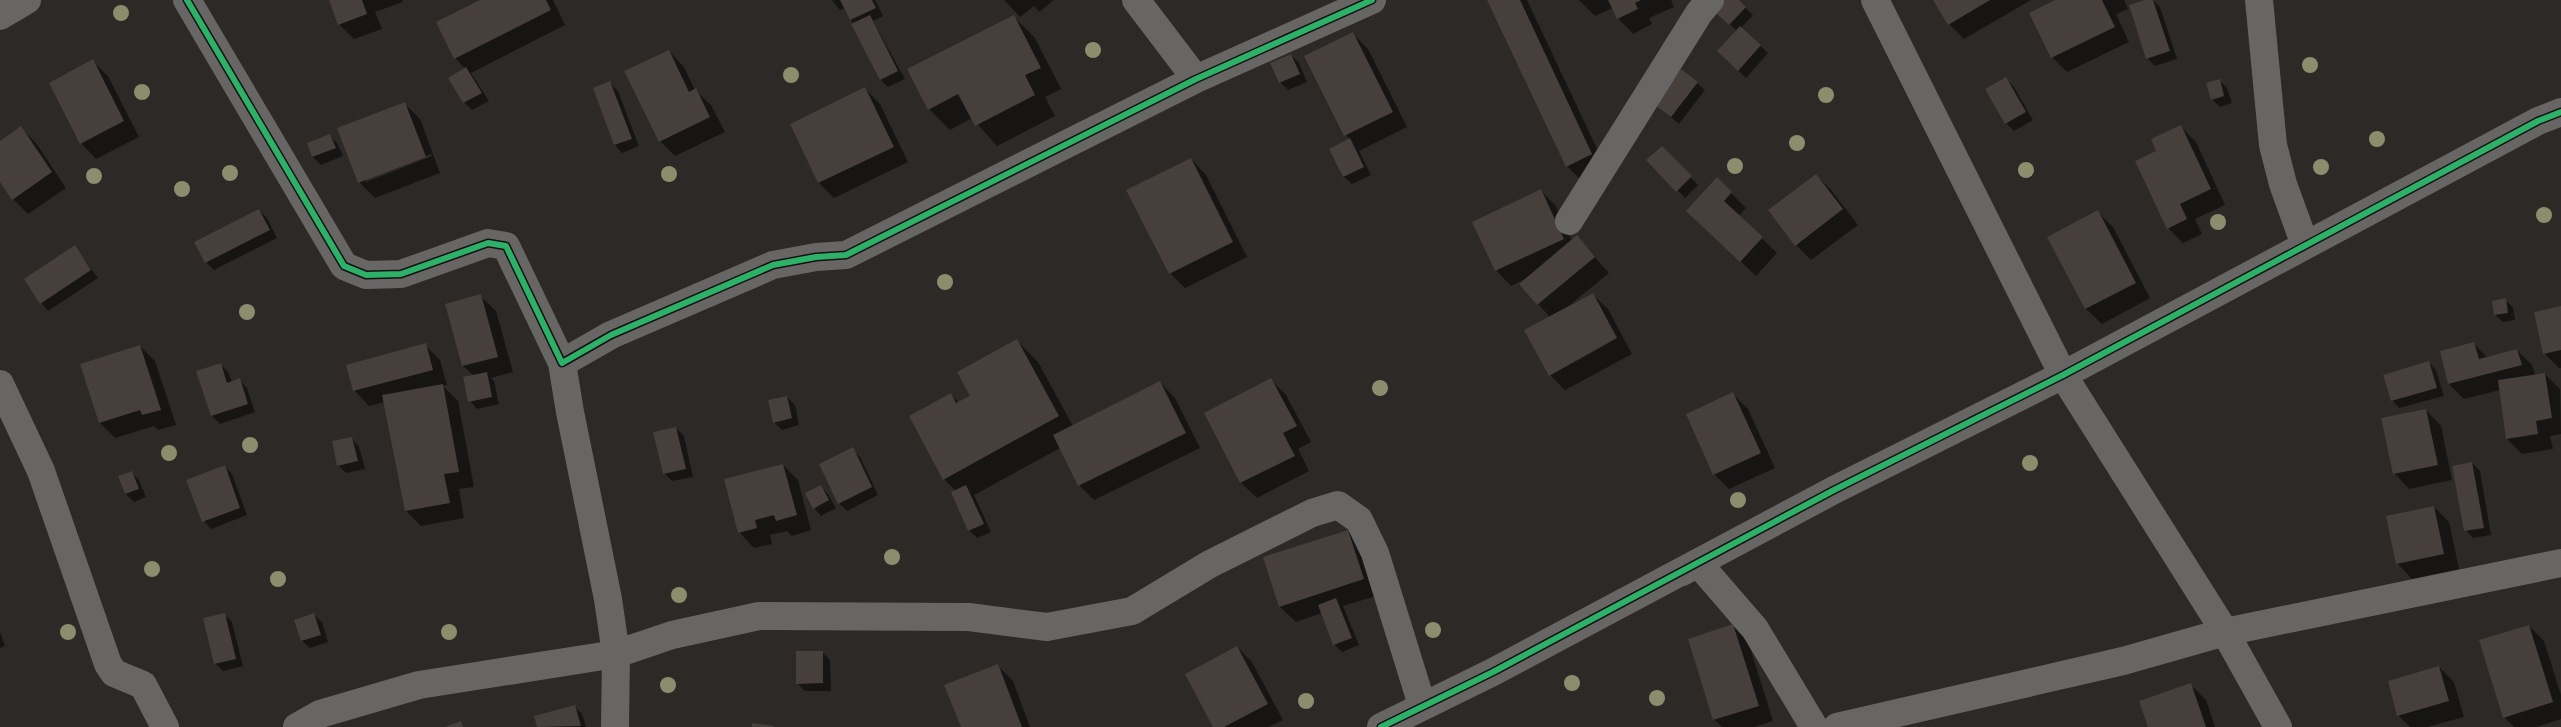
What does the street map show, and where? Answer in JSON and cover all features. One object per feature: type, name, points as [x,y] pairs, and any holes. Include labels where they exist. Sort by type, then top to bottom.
[{"type":"street","points":[[0,16],[27,0]]},
{"type":"street","points":[[187,0],[344,266],[366,275],[401,274],[488,243],[506,246],[562,363],[570,412],[608,599],[616,654],[615,727]]},
{"type":"street","points":[[1136,0],[1196,79]]},
{"type":"street","points":[[562,363],[612,335],[773,265],[816,257],[846,255],[1196,79],[1372,0]]},
{"type":"street","points":[[1569,221],[1699,13],[1710,0]]},
{"type":"street","points":[[1875,0],[2063,375],[2225,632],[2278,727]]},
{"type":"street","points":[[2259,0],[2273,145],[2283,184],[2305,246]]},
{"type":"street","points":[[1381,727],[1422,705],[1493,672],[1834,490],[2063,375],[2538,121],[2561,112]]},
{"type":"street","points":[[0,384],[41,471],[108,664],[114,673],[143,686],[165,727]]},
{"type":"street","points":[[297,727],[320,714],[419,685],[616,654],[672,635],[759,616],[968,618],[1047,627],[1132,611],[1210,564],[1312,513],[1338,505],[1359,520],[1375,553],[1422,705]]},
{"type":"street","points":[[1660,583],[1698,563],[1754,629],[1814,727]]},
{"type":"street","points":[[1837,727],[2123,661],[2225,632],[2561,563]]},
{"type":"building","points":[[329,0],[362,0],[367,14],[338,25]]},
{"type":"building","points":[[480,0],[546,0],[551,10],[454,59],[436,22]]},
{"type":"building","points":[[840,0],[872,0],[876,8],[850,20]]},
{"type":"building","points":[[1487,0],[1520,0],[1592,154],[1566,167]]},
{"type":"building","points":[[1608,0],[1641,0],[1635,3],[1638,9],[1617,19]]},
{"type":"building","points":[[1721,0],[1739,0],[1746,7],[1729,25],[1713,10]]},
{"type":"building","points":[[1933,0],[1990,0],[1948,25]]},
{"type":"building","points":[[2055,0],[2102,0],[2115,27],[2051,58],[2029,13]]},
{"type":"building","points":[[2145,0],[2153,0],[2170,51],[2146,59],[2129,5]]},
{"type":"building","points":[[870,15],[898,71],[880,80],[851,24]]},
{"type":"building","points":[[1014,15],[1041,68],[1025,75],[1035,95],[975,126],[958,94],[928,110],[907,69]]},
{"type":"building","points":[[1740,26],[1761,45],[1738,71],[1717,51]]},
{"type":"building","points":[[1353,32],[1393,112],[1344,136],[1304,56]]},
{"type":"building","points":[[669,50],[689,92],[696,88],[710,117],[659,142],[624,71]]},
{"type":"building","points":[[1291,54],[1300,74],[1279,83],[1270,63]]},
{"type":"building","points":[[93,59],[124,121],[80,144],[49,83]]},
{"type":"building","points":[[466,67],[482,93],[463,103],[448,78]]},
{"type":"building","points":[[1681,69],[1698,82],[1671,117],[1655,105]]},
{"type":"building","points":[[2006,77],[2026,112],[2005,124],[1985,89]]},
{"type":"building","points":[[2220,79],[2224,96],[2211,100],[2206,83]]},
{"type":"building","points":[[610,81],[632,139],[614,145],[593,88]]},
{"type":"building","points":[[865,87],[894,147],[818,183],[790,124]]},
{"type":"building","points":[[405,102],[426,157],[358,183],[337,128]]},
{"type":"building","points":[[2181,125],[2211,189],[2180,204],[2187,219],[2167,229],[2135,161],[2156,151],[2151,139]]},
{"type":"building","points":[[21,126],[52,172],[12,200],[0,182],[0,141]]},
{"type":"building","points":[[330,134],[336,148],[312,157],[307,143]]},
{"type":"building","points":[[1350,138],[1364,167],[1343,177],[1329,149]]},
{"type":"building","points":[[1662,146],[1692,176],[1676,192],[1646,160]]},
{"type":"building","points":[[1191,158],[1233,242],[1169,274],[1126,190]]},
{"type":"building","points":[[1816,174],[1843,209],[1795,246],[1768,210]]},
{"type":"building","points":[[1717,177],[1732,192],[1724,201],[1763,237],[1740,262],[1686,211]]},
{"type":"building","points":[[1541,189],[1564,239],[1495,271],[1472,222]]},
{"type":"building","points":[[259,209],[270,230],[205,263],[194,242]]},
{"type":"building","points":[[2098,210],[2136,283],[2085,309],[2047,237]]},
{"type":"building","points":[[1577,235],[1595,257],[1537,305],[1519,284]]},
{"type":"building","points":[[75,245],[91,270],[40,304],[24,279]]},
{"type":"building","points":[[1593,293],[1617,338],[1549,376],[1524,330]]},
{"type":"building","points":[[481,294],[498,357],[462,366],[445,304]]},
{"type":"building","points":[[2506,298],[2508,313],[2494,315],[2492,301]]},
{"type":"building","points":[[2561,306],[2561,350],[2543,354],[2534,312]]},
{"type":"building","points":[[1017,339],[1059,416],[943,480],[909,416],[951,393],[956,403],[970,396],[957,372]]},
{"type":"building","points":[[2474,342],[2479,359],[2517,349],[2522,365],[2448,384],[2440,351]]},
{"type":"building","points":[[426,343],[433,370],[353,391],[346,365]]},
{"type":"building","points":[[140,345],[161,410],[142,415],[140,410],[99,423],[80,364]]},
{"type":"building","points":[[2429,361],[2437,388],[2391,401],[2383,375]]},
{"type":"building","points":[[221,363],[227,383],[240,378],[248,404],[211,416],[196,371]]},
{"type":"building","points":[[487,372],[492,397],[468,402],[463,377]]},
{"type":"building","points":[[2545,373],[2552,418],[2536,421],[2538,434],[2506,439],[2498,380]]},
{"type":"building","points":[[1271,378],[1297,426],[1283,433],[1295,456],[1240,483],[1204,413]]},
{"type":"building","points":[[1160,381],[1186,433],[1078,486],[1053,435]]},
{"type":"building","points":[[443,384],[459,472],[444,474],[450,503],[405,511],[382,395]]},
{"type":"building","points":[[1733,392],[1761,453],[1713,475],[1686,414]]},
{"type":"building","points":[[787,396],[792,418],[773,423],[768,400]]},
{"type":"building","points":[[2426,409],[2438,465],[2393,474],[2381,418]]},
{"type":"building","points":[[676,427],[686,469],[663,474],[653,432]]},
{"type":"building","points":[[352,437],[358,461],[337,466],[332,441]]},
{"type":"building","points":[[853,447],[872,487],[838,504],[819,464]]},
{"type":"building","points":[[2472,462],[2484,528],[2464,531],[2452,466]]},
{"type":"building","points":[[783,464],[797,515],[776,521],[774,515],[755,520],[757,528],[738,533],[724,479]]},
{"type":"building","points":[[225,465],[240,508],[202,522],[186,480]]},
{"type":"building","points":[[132,471],[139,489],[125,494],[118,476]]},
{"type":"building","points":[[821,485],[829,500],[813,509],[805,493]]},
{"type":"building","points":[[966,485],[984,524],[968,531],[951,492]]},
{"type":"building","points":[[2434,506],[2444,554],[2396,564],[2386,516]]},
{"type":"building","points":[[1348,530],[1364,579],[1279,607],[1263,557]]},
{"type":"building","points":[[1336,598],[1352,638],[1333,645],[1318,605]]},
{"type":"building","points":[[225,613],[236,659],[214,664],[203,618]]},
{"type":"building","points":[[314,613],[321,635],[301,641],[294,620]]},
{"type":"building","points":[[1733,624],[1759,706],[1713,720],[1688,639]]},
{"type":"building","points":[[2529,625],[2553,702],[2503,718],[2479,640]]},
{"type":"building","points":[[1237,646],[1268,704],[1224,727],[1213,727],[1185,674]]},
{"type":"building","points":[[796,651],[823,651],[823,683],[796,684]]},
{"type":"building","points":[[998,664],[1022,727],[961,727],[944,685]]},
{"type":"building","points":[[2439,666],[2449,701],[2397,716],[2388,681]]},
{"type":"building","points":[[2191,683],[2206,727],[2148,727],[2139,701]]},
{"type":"building","points":[[575,705],[581,726],[537,727],[534,716]]},
{"type":"building","points":[[461,721],[463,727],[445,727]]},
{"type":"building","points":[[752,723],[774,726],[774,727],[752,727]]},
{"type":"cycle path","points":[[187,0],[344,266],[366,275],[401,274],[488,243],[506,246],[562,363],[611,335],[773,265],[816,257],[846,255],[1196,79],[1372,0]]},
{"type":"cycle path","points":[[1381,727],[1493,672],[1834,490],[2063,375],[2538,121],[2561,112]]}]
